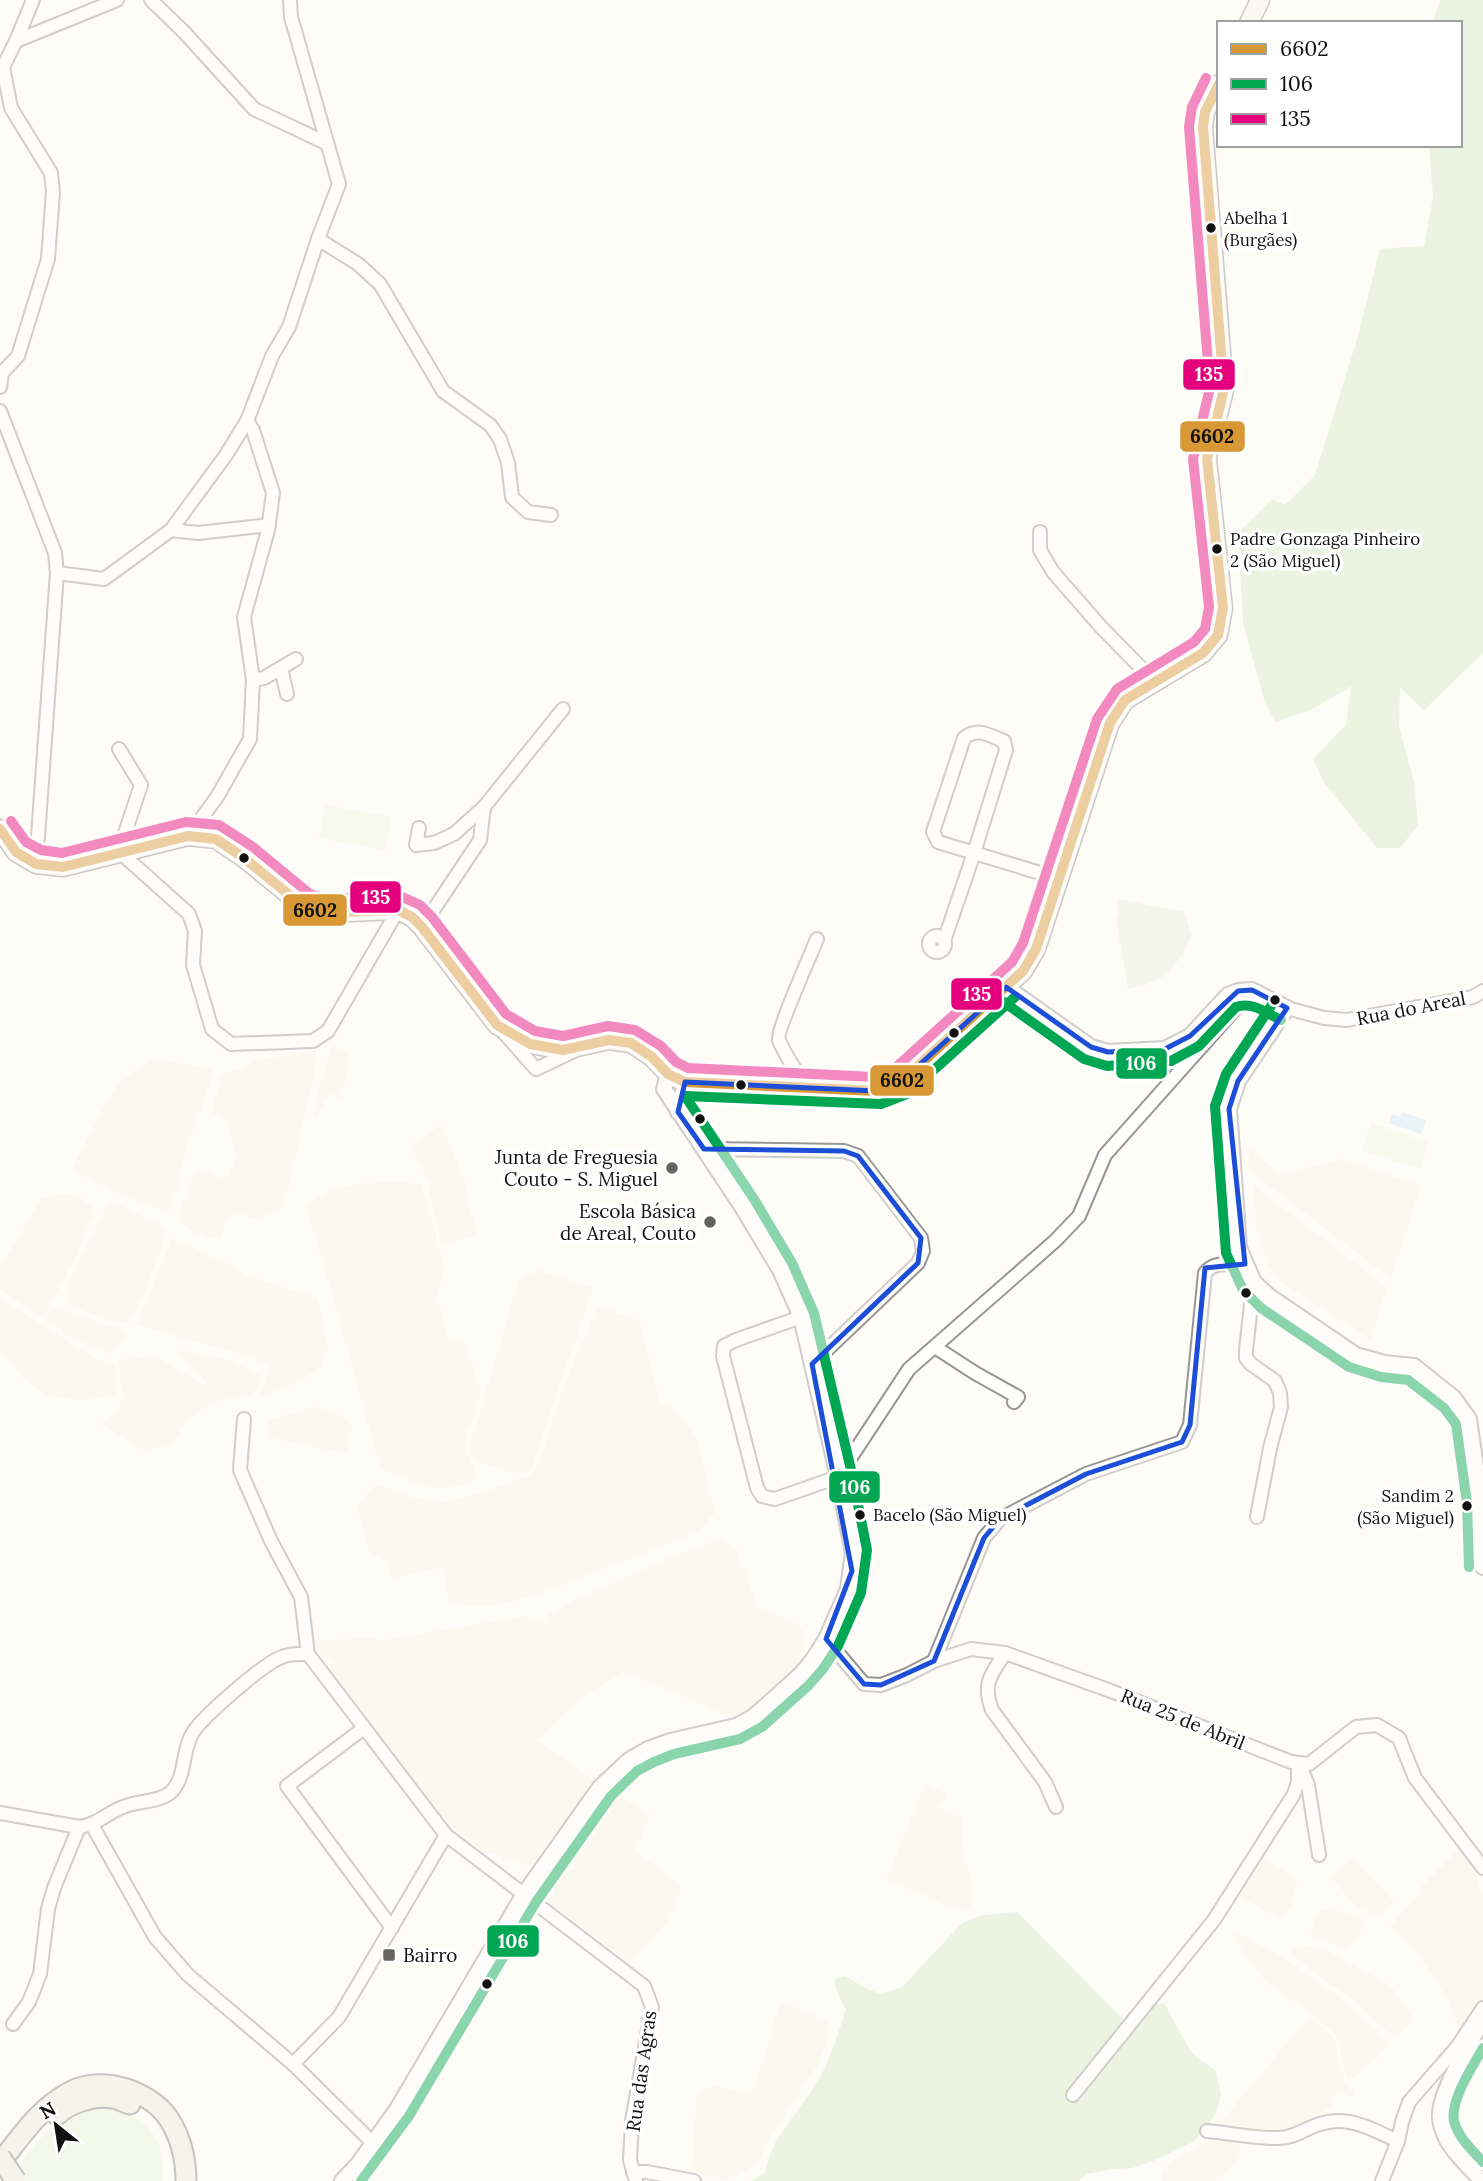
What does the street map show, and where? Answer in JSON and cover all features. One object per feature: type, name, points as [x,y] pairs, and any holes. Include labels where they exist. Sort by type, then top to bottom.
[{"type":"main road","points":[[1250,21],[1261,0]]},
{"type":"main road","points":[[0,829],[16,852],[36,864],[63,867],[188,836],[216,839],[228,845],[303,906],[324,913],[398,910],[412,917],[422,928],[497,1025],[530,1044],[563,1050],[609,1040],[631,1043],[652,1057],[668,1074],[685,1082],[876,1091],[899,1083],[1023,971],[1036,949],[1110,723],[1125,700],[1203,653],[1218,635],[1223,608],[1207,459],[1224,389],[1203,127],[1205,112],[1217,88]]},
{"type":"main road","points":[[0,2163],[33,2120],[50,2103],[75,2089],[98,2084],[124,2088],[147,2099],[167,2117],[178,2137],[186,2161],[186,2181]]},
{"type":"main road","points":[[1,2179],[30,2141],[64,2108],[86,2100],[111,2097],[137,2106],[155,2121],[169,2146],[175,2174],[173,2181]]},
{"type":"main road","points":[[0,2157],[16,2181]]},
{"type":"street","points":[[0,387],[2,373],[18,356],[48,259],[53,192],[51,173],[11,108],[1,67],[16,41],[33,0]]},
{"type":"street","points":[[16,41],[117,0]]},
{"type":"street","points":[[151,0],[254,108],[326,143]]},
{"type":"street","points":[[57,573],[104,579],[170,530],[226,455],[247,421],[272,356],[289,327],[339,184],[290,17],[290,0]]},
{"type":"street","points":[[318,239],[358,264],[380,284],[443,391],[490,425],[500,439],[508,463],[512,497],[528,512],[551,515]]},
{"type":"street","points":[[0,411],[55,553],[57,573],[36,864]]},
{"type":"street","points":[[199,836],[201,818],[217,797],[250,739],[253,680],[244,617],[269,525],[273,493],[253,430],[247,421]]},
{"type":"street","points":[[170,530],[198,533],[269,525]]},
{"type":"street","points":[[1040,532],[1040,550],[1053,572],[1101,627],[1155,682]]},
{"type":"street","points":[[253,680],[264,678],[296,659]]},
{"type":"street","points":[[281,668],[288,694]]},
{"type":"street","points":[[419,828],[416,845],[434,843],[454,834],[484,807],[563,709]]},
{"type":"street","points":[[944,941],[974,853],[1005,758],[1004,741],[979,731],[971,733],[964,738],[933,832],[938,842],[974,853],[1060,879]]},
{"type":"street","points":[[119,749],[141,785],[122,842],[122,854],[190,914],[195,931],[193,965],[212,1030],[232,1044],[313,1041],[328,1031],[398,910]]},
{"type":"street","points":[[422,928],[480,840],[484,807]]},
{"type":"street","points":[[806,1088],[778,1038],[780,1027],[817,939]]},
{"type":"street","points":[[1006,987],[1091,1047],[1108,1052],[1165,1049],[1190,1036],[1228,995],[1252,990]]},
{"type":"street","points":[[801,1317],[724,1346],[723,1356],[757,1488],[762,1496],[775,1499],[838,1477],[909,1369],[1055,1241],[1079,1216],[1105,1155],[1252,990]]},
{"type":"street","name":"Rua do Areal","points":[[1252,990],[1287,1007],[1324,1018],[1347,1020],[1473,997],[1483,991]]},
{"type":"street","points":[[1287,1007],[1238,1081],[1229,1109],[1239,1248],[1254,1282],[1269,1296],[1356,1354],[1384,1363],[1414,1366],[1454,1398],[1469,1419],[1482,1501],[1483,1567]]},
{"type":"street","points":[[342,2181],[397,2109],[524,1894],[600,1787],[629,1760],[648,1749],[670,1741],[736,1726],[754,1717],[799,1676],[826,1639],[848,1588],[853,1553],[801,1317],[780,1270],[664,1089],[668,1074]]},
{"type":"street","points":[[678,1112],[685,1082]]},
{"type":"street","points":[[704,1149],[844,1151],[858,1156],[921,1238],[923,1251],[918,1263],[812,1364]]},
{"type":"street","points":[[934,1661],[984,1538],[1000,1519],[1086,1474],[1182,1442],[1191,1425],[1205,1273],[1210,1266],[1218,1264],[1245,1264]]},
{"type":"street","points":[[1257,1517],[1281,1407],[1280,1393],[1275,1381],[1247,1358],[1252,1296],[1260,1288]]},
{"type":"street","points":[[935,1347],[1018,1397],[1014,1402]]},
{"type":"street","points":[[0,1813],[85,1826],[124,1806],[165,1797],[179,1782],[187,1744],[197,1726],[271,1662],[293,1654],[308,1654],[301,1597],[271,1541],[240,1470],[244,1419]]},
{"type":"street","name":"Rua 25 de Abril","points":[[826,1639],[864,1684],[881,1685],[934,1661],[971,1650],[1005,1653],[1298,1763]]},
{"type":"street","points":[[1005,1653],[987,1684],[987,1696],[992,1710],[1045,1782],[1056,1807]]},
{"type":"street","name":"Rua das Agras","points":[[308,1654],[446,1835],[644,1986],[652,2007],[632,2121],[630,2160],[634,2176]]},
{"type":"street","points":[[1298,1763],[1310,1764],[1356,1727],[1377,1725],[1399,1738],[1415,1778],[1483,1868]]},
{"type":"street","points":[[365,1728],[287,1786],[392,1928]]},
{"type":"street","points":[[1298,1763],[1308,1785],[1319,1855]]},
{"type":"street","points":[[1073,2095],[1214,1920],[1294,1794],[1298,1782],[1298,1763]]},
{"type":"street","points":[[13,2024],[30,2002],[40,1974],[48,1909],[54,1888],[85,1826]]},
{"type":"street","points":[[85,1826],[156,1937],[188,1975],[293,2064],[373,2143]]},
{"type":"street","points":[[293,2064],[339,2017],[446,1835]]},
{"type":"street","points":[[1382,2181],[1398,2141],[1409,2102],[1457,2046],[1483,2008]]},
{"type":"street","points":[[1482,2181],[1445,2137],[1440,2117],[1441,2106],[1454,2074],[1483,2020]]},
{"type":"street","points":[[1207,2131],[1280,2138],[1303,2132],[1318,2124],[1345,2120],[1398,2141]]},
{"type":"street","points":[[634,2176],[647,2172],[694,2181]]},
{"type":"highlighted area","points":[[1006,987],[1091,1047],[1108,1052],[1165,1049],[1190,1036],[1238,991],[1252,990],[1287,1008],[1238,1081],[1229,1109],[1245,1264],[1205,1268],[1190,1425],[1182,1442],[1086,1474],[1000,1519],[984,1538],[934,1661],[881,1685],[864,1684],[826,1639],[852,1571],[812,1364],[918,1263],[921,1238],[858,1156],[844,1151],[704,1149],[678,1112],[685,1082],[876,1091],[899,1083]]},
{"type":"shaded area","points":[[331,1047],[341,1049],[351,1060],[340,1100],[330,1093],[316,1118],[312,1115]]},
{"type":"shaded area","points":[[316,1050],[315,1072],[288,1189],[278,1213],[251,1219],[244,1214],[230,1216],[225,1223],[222,1237],[207,1239],[178,1222],[194,1173],[211,1169],[224,1178],[230,1174],[235,1159],[226,1121],[212,1113],[221,1074],[245,1068],[252,1061]]},
{"type":"shaded area","points":[[154,1059],[209,1068],[214,1073],[187,1146],[178,1185],[168,1212],[119,1194],[71,1170],[119,1084],[139,1067]]},
{"type":"shaded area","points":[[441,1125],[465,1180],[478,1235],[441,1244],[428,1189],[430,1184],[411,1145]]},
{"type":"shaded area","points":[[1249,1148],[1280,1174],[1342,1159],[1421,1186],[1391,1279],[1251,1172],[1248,1165]]},
{"type":"shaded area","points":[[356,1184],[422,1184],[445,1269],[437,1297],[448,1336],[467,1345],[481,1394],[466,1432],[466,1448],[477,1477],[470,1484],[440,1489],[422,1486],[380,1468],[305,1204],[328,1192]]},
{"type":"shaded area","points":[[1254,1186],[1387,1287],[1371,1340],[1278,1280],[1268,1266],[1256,1230]]},
{"type":"shaded area","points":[[64,1193],[76,1195],[93,1208],[94,1213],[79,1252],[43,1317],[0,1289],[0,1268],[41,1199]]},
{"type":"shaded area","points":[[110,1200],[168,1228],[143,1297],[128,1323],[102,1319],[66,1302],[67,1287]]},
{"type":"shaded area","points":[[172,1238],[232,1266],[245,1275],[318,1298],[328,1347],[321,1366],[306,1377],[260,1396],[270,1365],[137,1325]]},
{"type":"shaded area","points":[[537,1270],[593,1288],[532,1468],[526,1472],[512,1473],[482,1463],[470,1455],[469,1448],[518,1282]]},
{"type":"shaded area","points":[[0,1298],[96,1359],[115,1365],[118,1396],[83,1400],[50,1397],[27,1382],[0,1352]]},
{"type":"shaded area","points":[[52,1306],[127,1332],[118,1348],[111,1354],[62,1333],[63,1330],[45,1322]]},
{"type":"shaded area","points":[[598,1306],[640,1321],[661,1405],[670,1404],[698,1441],[715,1513],[698,1531],[533,1596],[497,1605],[460,1605],[449,1599],[443,1567],[391,1578],[387,1562],[369,1552],[357,1507],[368,1492],[376,1486],[385,1487],[407,1496],[447,1502],[531,1475],[539,1462],[564,1385]]},
{"type":"shaded area","points":[[181,1350],[233,1361],[263,1376],[257,1390],[250,1395],[232,1400],[225,1398],[205,1407],[185,1424],[169,1448],[159,1446],[147,1452],[101,1424],[119,1409],[122,1399],[119,1360],[154,1355],[206,1386],[205,1381],[178,1354]]},
{"type":"shaded area","points":[[314,1407],[333,1411],[352,1425],[346,1453],[268,1438],[269,1420]]},
{"type":"shaded area","points":[[719,1539],[736,1548],[758,1607],[797,1624],[807,1636],[805,1648],[793,1670],[760,1702],[730,1718],[623,1672],[592,1691],[537,1740],[597,1782],[536,1869],[502,1856],[485,1853],[451,1826],[408,1775],[328,1669],[330,1664],[337,1664],[316,1650],[318,1641],[366,1638],[383,1640],[525,1616],[548,1624],[549,1614],[573,1601]]},
{"type":"shaded area","points":[[926,1783],[947,1795],[939,1808],[962,1819],[963,1850],[974,1895],[971,1905],[964,1912],[886,1878]]},
{"type":"shaded area","points":[[610,1790],[650,1814],[635,1851],[681,1885],[665,1925],[629,1962],[547,1901],[541,1895],[540,1888]]},
{"type":"shaded area","points":[[1460,1848],[1474,1870],[1483,1895],[1483,2000],[1466,2025],[1459,2029],[1448,2000],[1436,1979],[1411,1946],[1390,1927],[1418,1895],[1421,1887]]},
{"type":"shaded area","points":[[1353,1858],[1394,1902],[1380,1916],[1357,1907],[1331,1877]]},
{"type":"shaded area","points":[[1264,1859],[1297,1881],[1293,1903],[1282,1920],[1239,1896]]},
{"type":"shaded area","points":[[1320,1910],[1346,1912],[1366,1920],[1355,1943],[1345,1949],[1314,1936],[1310,1931]]},
{"type":"shaded area","points":[[1234,1934],[1244,1936],[1279,1955],[1349,2004],[1379,2033],[1386,2045],[1383,2052],[1354,2078],[1348,2080],[1336,2036],[1314,2015],[1267,1983],[1244,1955]]},
{"type":"shaded area","points":[[1300,1946],[1329,1952],[1383,1981],[1395,1991],[1414,2020],[1396,2037],[1389,2033],[1355,2001],[1290,1952]]},
{"type":"shaded area","points":[[787,2004],[825,2020],[830,2026],[827,2043],[815,2069],[770,2138],[759,2161],[732,2179],[709,2178],[692,2169],[697,2093],[714,2086],[752,2093],[774,2019],[780,2005]]},
{"type":"shaded area","points":[[1310,2016],[1334,2038],[1345,2083],[1354,2095],[1336,2092],[1332,2106],[1300,2125],[1283,2129],[1260,2131],[1219,2124]]},
{"type":"shaded area","points":[[1233,2138],[1239,2142],[1241,2152],[1236,2163],[1214,2181],[1161,2181],[1161,2172],[1172,2161],[1209,2140]]},
{"type":"green space","points":[[1441,0],[1483,0],[1483,653],[1424,710],[1400,687],[1399,727],[1414,781],[1418,825],[1400,848],[1377,848],[1325,784],[1313,759],[1346,725],[1351,686],[1313,709],[1276,722],[1265,703],[1243,623],[1238,533],[1272,499],[1285,505],[1315,475],[1358,336],[1380,249],[1424,246],[1433,198],[1429,147],[1462,147],[1462,21],[1434,21]]},
{"type":"green space","points":[[325,805],[391,817],[385,850],[319,838]]},
{"type":"green space","points":[[1117,899],[1185,912],[1191,936],[1168,974],[1145,985],[1128,989],[1116,919]]},
{"type":"green space","points":[[1371,1123],[1428,1142],[1420,1169],[1362,1151]]},
{"type":"green space","points":[[1017,1912],[1126,2022],[1077,2080],[1067,2096],[1076,2100],[1155,2005],[1164,2003],[1190,2050],[1216,2071],[1221,2094],[1216,2114],[1195,2141],[1153,2161],[1132,2168],[1087,2174],[1079,2181],[750,2181],[765,2173],[774,2146],[814,2087],[829,2059],[846,2009],[838,1995],[834,1979],[845,1976],[881,1994],[902,1987],[962,1923],[983,1915]]},
{"type":"green space","points":[[104,2108],[131,2116],[142,2122],[150,2131],[161,2152],[163,2181],[23,2181],[15,2170],[53,2126],[61,2119],[81,2110]]},
{"type":"water","points":[[1402,1112],[1426,1120],[1421,1134],[1389,1123],[1392,1114],[1400,1117]]},
{"type":"transit line","name":"135","points":[[11,821],[26,842],[41,850],[62,853],[186,822],[219,825],[253,847],[310,894],[326,899],[400,896],[420,905],[432,917],[506,1014],[535,1031],[563,1036],[608,1026],[635,1030],[661,1046],[676,1062],[688,1068],[874,1077],[892,1071],[1012,962],[1023,943],[1097,719],[1117,689],[1194,642],[1205,629],[1209,607],[1193,459],[1210,388],[1189,127],[1192,107],[1206,78]]},
{"type":"transit line","name":"6602","points":[[0,829],[16,852],[36,864],[63,867],[188,836],[216,839],[303,906],[324,913],[398,910],[412,917],[422,927],[497,1025],[530,1044],[563,1050],[609,1040],[631,1043],[652,1057],[668,1074],[685,1082],[876,1091],[899,1083],[1023,971],[1036,949],[1110,723],[1125,700],[1203,653],[1218,635],[1223,608],[1207,459],[1224,389],[1203,127],[1205,112],[1217,88]]},
{"type":"transit line","name":"106","points":[[361,2181],[409,2116],[536,1902],[611,1796],[637,1771],[654,1762],[674,1754],[740,1739],[762,1727],[823,1669],[838,1646],[861,1593],[867,1550],[814,1313],[792,1263],[754,1199],[685,1096],[881,1104],[907,1094],[1015,997]]},
{"type":"transit line","name":"106","points":[[998,998],[1084,1059],[1107,1066],[1171,1061],[1199,1046],[1236,1007],[1253,1007],[1281,1020]]},
{"type":"transit line","name":"106","points":[[1275,1000],[1226,1074],[1215,1106],[1226,1253],[1243,1290],[1261,1308],[1349,1367],[1381,1377],[1408,1380],[1444,1408],[1456,1424],[1467,1503],[1469,1567]]},
{"type":"transit line","name":"106","points":[[1483,2048],[1463,2083],[1454,2113],[1459,2132],[1483,2162]]},
{"type":"place","name":"Abelha 1 (Burgães)","points":[[1211,228]]},
{"type":"place","name":"Padre Gonzaga Pinheiro 2 (São Miguel)","points":[[1217,549]]},
{"type":"place","name":"Junta de Freguesia Couto - S. Miguel","points":[[672,1168]]},
{"type":"place","name":"Escola Básica de Areal, Couto","points":[[710,1222]]},
{"type":"place","name":"Sandim 2 (São Miguel)","points":[[1467,1506]]},
{"type":"place","name":"Bacelo (São Miguel)","points":[[860,1515]]},
{"type":"place","name":"Bairro","points":[[389,1955]]}]
